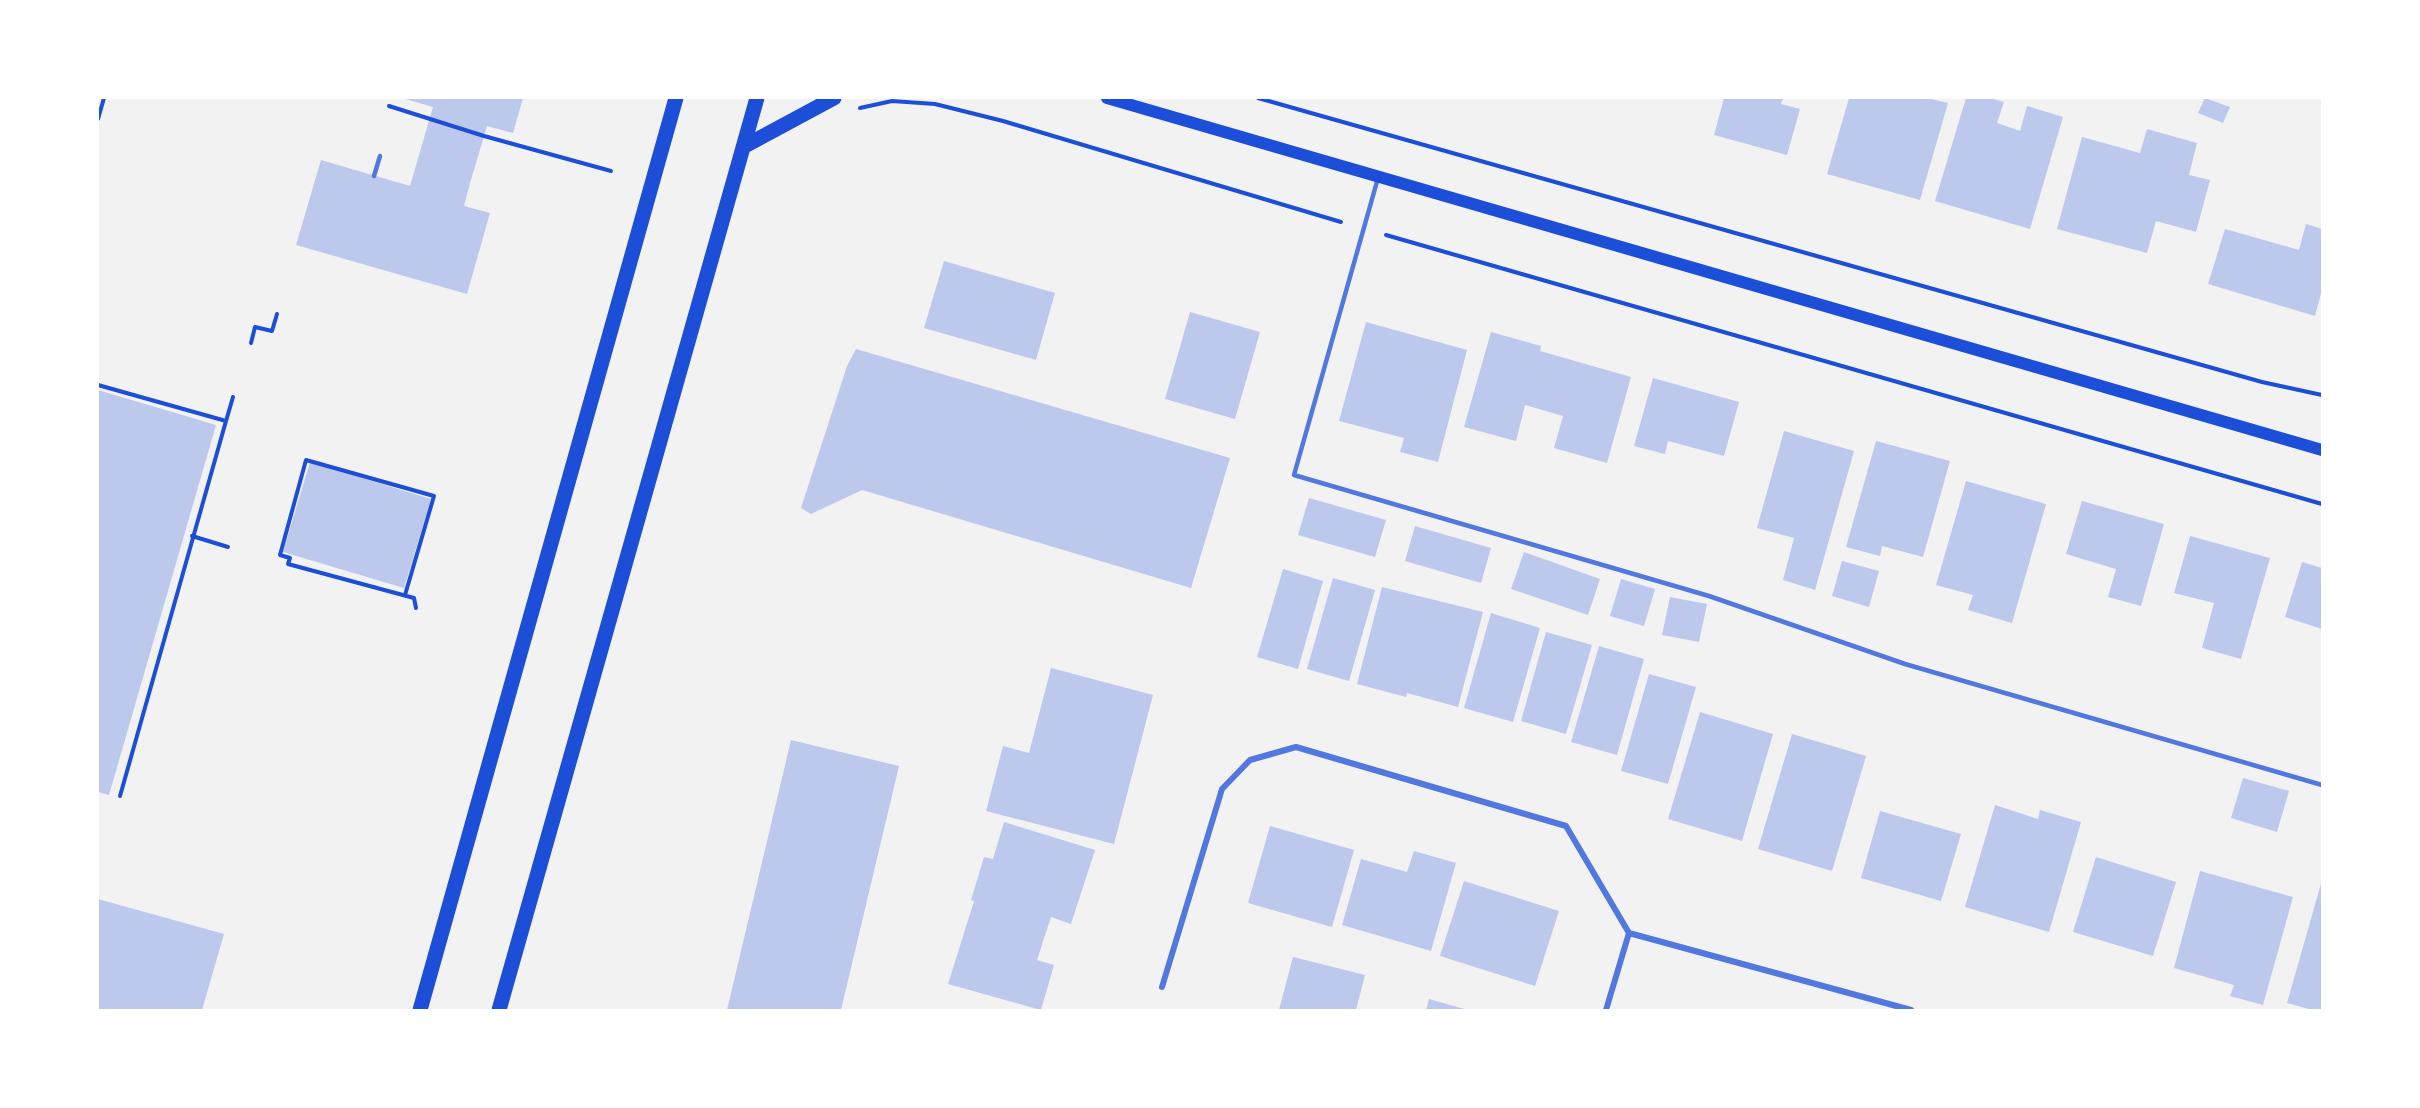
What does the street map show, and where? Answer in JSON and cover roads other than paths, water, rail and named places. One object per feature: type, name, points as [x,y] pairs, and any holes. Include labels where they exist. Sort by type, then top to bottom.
[{"type":"main road","points":[[420,1011],[675,98]]},
{"type":"main road","points":[[499,1011],[757,98]]},
{"type":"main road","points":[[743,147],[834,98]]},
{"type":"main road","points":[[1107,98],[2322,450]]},
{"type":"street","points":[[1162,987],[1222,789],[1250,760],[1296,747],[1566,826],[1629,933],[1911,1011]]},
{"type":"street","points":[[1606,1011],[1629,933]]},
{"type":"lane","points":[[374,176],[380,156]]},
{"type":"lane","points":[[1379,176],[1294,475],[1709,596],[1905,664],[2322,785]]}]
